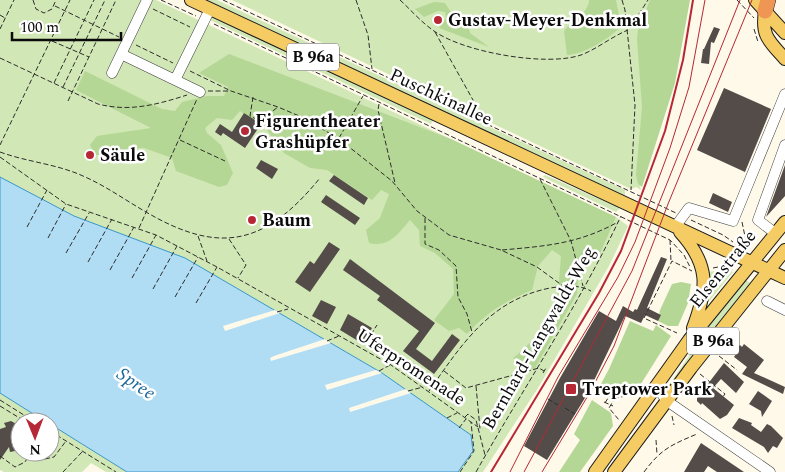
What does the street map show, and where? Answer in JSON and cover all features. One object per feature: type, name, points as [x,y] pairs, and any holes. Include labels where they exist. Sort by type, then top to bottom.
[{"type":"main road","name":"Puschkinallee","points":[[191,0],[207,14],[752,261],[785,278]]},
{"type":"main road","points":[[761,7],[785,33]]},
{"type":"main road","points":[[761,7],[765,36],[785,59]]},
{"type":"main road","name":"Elsenstraße","points":[[660,380],[773,232],[785,222]]},
{"type":"main road","name":"Puschkinallee","points":[[675,227],[697,253],[705,269]]},
{"type":"main road","name":"Elsenstraße","points":[[666,401],[785,250]]},
{"type":"main road","name":"Elsenstraße","points":[[689,340],[704,296],[705,269]]},
{"type":"main road","name":"B 96a","points":[[595,472],[660,380]]},
{"type":"main road","name":"B 96a","points":[[614,472],[666,401]]},
{"type":"street","points":[[112,73],[146,2]]},
{"type":"street","points":[[176,80],[207,14]]},
{"type":"street","points":[[122,54],[200,92]]},
{"type":"street","points":[[675,227],[689,208],[733,221],[785,94]]},
{"type":"street","points":[[785,145],[758,220],[773,232],[785,213]]},
{"type":"street","points":[[767,301],[785,310]]},
{"type":"street","points":[[660,380],[662,394],[666,401],[770,472]]},
{"type":"path","points":[[0,28],[14,0]]},
{"type":"path","points":[[33,0],[35,8],[42,12],[49,11],[55,6],[56,0]]},
{"type":"path","points":[[0,145],[70,0]]},
{"type":"path","points":[[53,84],[94,0]]},
{"type":"path","points":[[62,88],[106,0]]},
{"type":"path","points":[[68,101],[116,0]]},
{"type":"path","points":[[162,0],[207,14],[364,95],[670,240],[684,255],[693,272],[672,262]]},
{"type":"path","points":[[223,0],[631,190],[635,106],[628,30],[622,0]]},
{"type":"path","points":[[356,0],[368,35],[372,70]]},
{"type":"path","points":[[400,0],[434,32],[473,100],[479,112],[480,120]]},
{"type":"path","points":[[627,25],[635,20],[648,0]]},
{"type":"path","points":[[738,0],[761,7]]},
{"type":"path","points":[[146,2],[199,31]]},
{"type":"path","points":[[55,6],[231,91],[278,107],[339,139],[396,184],[418,211],[449,235],[501,250],[537,267],[563,286]]},
{"type":"path","points":[[0,15],[5,18]]},
{"type":"path","points":[[434,32],[496,54],[540,60],[582,55],[628,30]]},
{"type":"path","points":[[51,40],[89,57]]},
{"type":"path","points":[[0,58],[53,84],[106,106],[132,108],[157,104],[200,92],[231,91]]},
{"type":"path","points":[[139,228],[200,92]]},
{"type":"path","points":[[339,139],[364,95]]},
{"type":"path","points":[[253,98],[250,116],[256,120],[266,116],[278,107]]},
{"type":"path","points":[[379,102],[378,110],[396,184]]},
{"type":"path","points":[[179,140],[225,161]]},
{"type":"path","points":[[0,152],[18,159],[63,168],[84,176],[167,224],[197,236],[214,239],[228,238],[262,230],[276,223],[303,198],[320,178]]},
{"type":"path","name":"Uferpromenade","points":[[0,157],[66,204],[134,226],[178,245],[362,348],[429,391],[471,422],[474,451],[460,472]]},
{"type":"path","points":[[539,177],[571,241],[583,287]]},
{"type":"path","points":[[27,227],[47,190]]},
{"type":"path","points":[[48,238],[66,204]]},
{"type":"path","points":[[738,210],[747,246]]},
{"type":"path","points":[[66,253],[89,213]]},
{"type":"path","name":"Bernhard-Langwaldt-Weg","points":[[476,472],[539,368],[622,216]]},
{"type":"path","points":[[425,217],[425,244],[439,250],[456,266],[458,297],[467,314],[472,332]]},
{"type":"path","points":[[88,262],[112,220]]},
{"type":"path","points":[[501,250],[571,241],[595,235],[619,221]]},
{"type":"path","points":[[110,270],[134,226]]},
{"type":"path","points":[[132,278],[156,235]]},
{"type":"path","points":[[197,236],[207,261]]},
{"type":"path","points":[[228,238],[246,265],[237,278]]},
{"type":"path","points":[[670,240],[672,262],[645,318],[677,333]]},
{"type":"path","points":[[153,289],[178,245]]},
{"type":"path","points":[[175,297],[198,256]]},
{"type":"path","points":[[196,302],[217,267]]},
{"type":"path","points":[[705,269],[730,267],[735,270]]},
{"type":"path","points":[[429,391],[472,332],[487,317],[521,297],[563,286],[583,287],[591,290]]},
{"type":"path","points":[[277,312],[288,308]]},
{"type":"path","points":[[367,340],[377,325]]},
{"type":"path","points":[[328,341],[340,336]]},
{"type":"path","points":[[719,356],[737,370]]},
{"type":"path","points":[[379,372],[391,365]]},
{"type":"path","points":[[443,370],[466,388],[539,368],[544,372],[546,368]]},
{"type":"path","points":[[706,380],[725,394],[722,398]]},
{"type":"path","points":[[476,385],[480,430],[485,456]]},
{"type":"path","points":[[613,405],[605,402],[616,385],[620,388],[613,400],[613,405],[609,408],[619,420]]},
{"type":"path","points":[[408,391],[423,387]]},
{"type":"path","points":[[613,400],[639,392]]},
{"type":"path","points":[[548,399],[558,405]]},
{"type":"path","points":[[0,400],[19,412]]},
{"type":"path","points":[[565,408],[576,414]]},
{"type":"path","points":[[446,418],[459,413]]},
{"type":"path","points":[[459,428],[468,414],[476,420],[480,430]]},
{"type":"path","points":[[672,416],[674,424]]},
{"type":"path","points":[[471,422],[478,426]]},
{"type":"path","points":[[644,472],[657,454],[672,444],[697,434]]},
{"type":"path","points":[[60,437],[116,472]]},
{"type":"path","points":[[656,440],[657,454]]},
{"type":"path","points":[[60,449],[66,441]]},
{"type":"path","points":[[63,472],[82,452]]},
{"type":"path","points":[[0,456],[15,467],[25,462]]},
{"type":"green space","name":"Treptower Park","points":[[0,0],[156,0],[616,217],[628,226],[609,266],[538,388],[483,472],[458,472],[473,451],[461,429],[382,373],[185,258],[74,216],[0,177]]},
{"type":"green space","points":[[203,0],[217,0],[625,190],[625,196]]},
{"type":"green space","points":[[232,0],[672,0],[638,178],[641,190],[636,187],[631,189]]},
{"type":"green space","points":[[589,0],[616,0],[621,27],[596,45],[581,52],[567,55],[564,31],[583,13]]},
{"type":"green space","points":[[650,0],[690,0],[675,83],[642,187],[638,184],[636,175],[642,107],[637,39],[638,30]]},
{"type":"green space","points":[[434,2],[445,3],[454,17],[468,22],[470,33],[489,47],[439,28],[446,18],[445,12],[438,11],[424,17],[415,9]]},
{"type":"green space","points":[[213,16],[433,120],[431,124],[210,20]]},
{"type":"green space","points":[[229,54],[451,139],[616,217],[598,258],[579,267],[577,294],[534,370],[513,358],[533,340],[537,338],[542,340],[552,333],[547,327],[551,309],[558,293],[561,256],[552,250],[538,266],[532,290],[497,308],[482,319],[467,334],[459,328],[449,331],[434,320],[454,294],[453,269],[435,253],[420,246],[419,230],[410,220],[388,241],[376,244],[369,243],[366,230],[380,218],[389,194],[381,190],[372,200],[327,170],[310,168],[284,153],[266,129],[240,111],[232,120],[217,118],[205,128],[207,133],[221,145],[233,173],[227,185],[219,187],[176,171],[172,158],[144,148],[129,149],[118,154],[95,155],[90,145],[97,136],[151,128],[76,90],[85,71],[162,109],[175,111],[182,102],[207,96],[224,96],[228,87],[199,73]]},
{"type":"green space","points":[[545,175],[620,208],[616,212],[543,177]]},
{"type":"green space","points":[[727,269],[733,272],[706,305],[708,272]]},
{"type":"green space","points":[[743,279],[751,283],[667,388],[689,356],[694,343]]},
{"type":"green space","points":[[681,282],[691,284],[688,303],[678,326],[668,326],[658,321],[660,310],[672,284]]},
{"type":"green space","points":[[630,321],[653,331],[656,325],[671,336],[639,387],[627,389],[615,383],[607,396],[602,393],[600,397],[595,395],[609,369]]},
{"type":"green space","points":[[0,393],[30,412],[10,412],[10,462],[60,462],[60,430],[127,472],[106,472],[91,463],[82,472],[4,472],[0,470]]},
{"type":"green space","points":[[592,400],[611,413],[613,426],[580,472],[559,472],[580,440],[574,434]]},
{"type":"water","name":"Spree","points":[[0,177],[74,216],[185,258],[382,373],[471,435],[473,451],[458,472],[127,472],[60,430],[60,412],[30,412],[0,393]]},
{"type":"pier","points":[[275,310],[280,313],[225,331],[223,326]]},
{"type":"pier","points":[[325,339],[331,343],[271,361],[270,358],[274,356]]},
{"type":"pier","points":[[376,370],[382,373],[327,390],[325,385]]},
{"type":"pier","points":[[406,389],[411,393],[350,412],[349,408]]},
{"type":"building","points":[[714,27],[720,29],[714,43],[711,42],[709,64],[701,63],[703,49]]},
{"type":"building","points":[[724,88],[771,109],[745,172],[697,150]]},
{"type":"building","name":"Figurentheater Grashüpfer","points":[[244,113],[261,124],[245,148],[223,133],[221,136],[215,132],[220,124],[232,132]]},
{"type":"building","points":[[261,160],[278,169],[272,179],[256,168]]},
{"type":"building","points":[[785,165],[785,196],[766,217]]},
{"type":"building","points":[[334,175],[368,198],[364,205],[329,181]]},
{"type":"building","points":[[713,193],[732,202],[728,212],[709,203]]},
{"type":"building","points":[[326,195],[360,218],[355,225],[321,202]]},
{"type":"building","points":[[329,242],[340,249],[310,292],[295,282],[310,261],[314,264]]},
{"type":"building","points":[[661,257],[667,259],[647,308],[661,315],[658,321],[645,315],[641,323],[625,316],[588,393],[547,460],[524,446],[560,378],[599,311],[616,321],[623,306],[633,312],[635,309],[637,310]]},
{"type":"building","points":[[350,259],[435,323],[416,349],[432,361],[452,334],[460,340],[434,374],[403,351],[419,331],[377,300],[380,296],[343,270]]},
{"type":"building","points":[[321,300],[336,307],[327,324],[312,316]]},
{"type":"building","points":[[348,314],[372,328],[363,344],[340,330]]},
{"type":"building","points":[[744,344],[764,360],[754,373],[785,387],[783,394],[742,374],[747,367],[734,357],[736,354],[734,352],[740,345],[742,347]]},
{"type":"building","points":[[724,363],[744,382],[736,393],[721,379],[713,388],[734,405],[727,415],[720,419],[702,403],[701,405],[697,398]]},
{"type":"building","points":[[758,391],[772,401],[762,417],[761,411],[749,404]]},
{"type":"building","points":[[739,418],[752,423],[751,425],[761,432],[767,424],[771,426],[783,438],[777,448],[773,446],[768,453],[764,447],[732,428]]},
{"type":"building","points":[[10,421],[10,452],[9,447],[0,460],[0,429],[6,427],[4,423]]},
{"type":"building","points":[[701,443],[744,472],[717,472],[708,466],[704,472],[684,472]]},
{"type":"tram line","points":[[510,472],[558,377],[618,277],[635,242],[670,148],[689,87],[705,0]]},
{"type":"tram line","points":[[524,472],[632,271],[740,0]]},
{"type":"tram line","points":[[542,472],[589,394],[614,346],[668,204],[752,0]]},
{"type":"railway","points":[[491,472],[599,293],[621,251],[665,131],[683,60],[693,0]]},
{"type":"place","name":"Gustav-Meyer-Denkmal","points":[[438,20]]},
{"type":"place","name":"Figurentheater Grashüpfer","points":[[245,131]]},
{"type":"place","name":"Säule","points":[[90,155]]},
{"type":"place","name":"Baum","points":[[252,220]]},
{"type":"place","name":"Treptower Park","points":[[571,389]]}]
